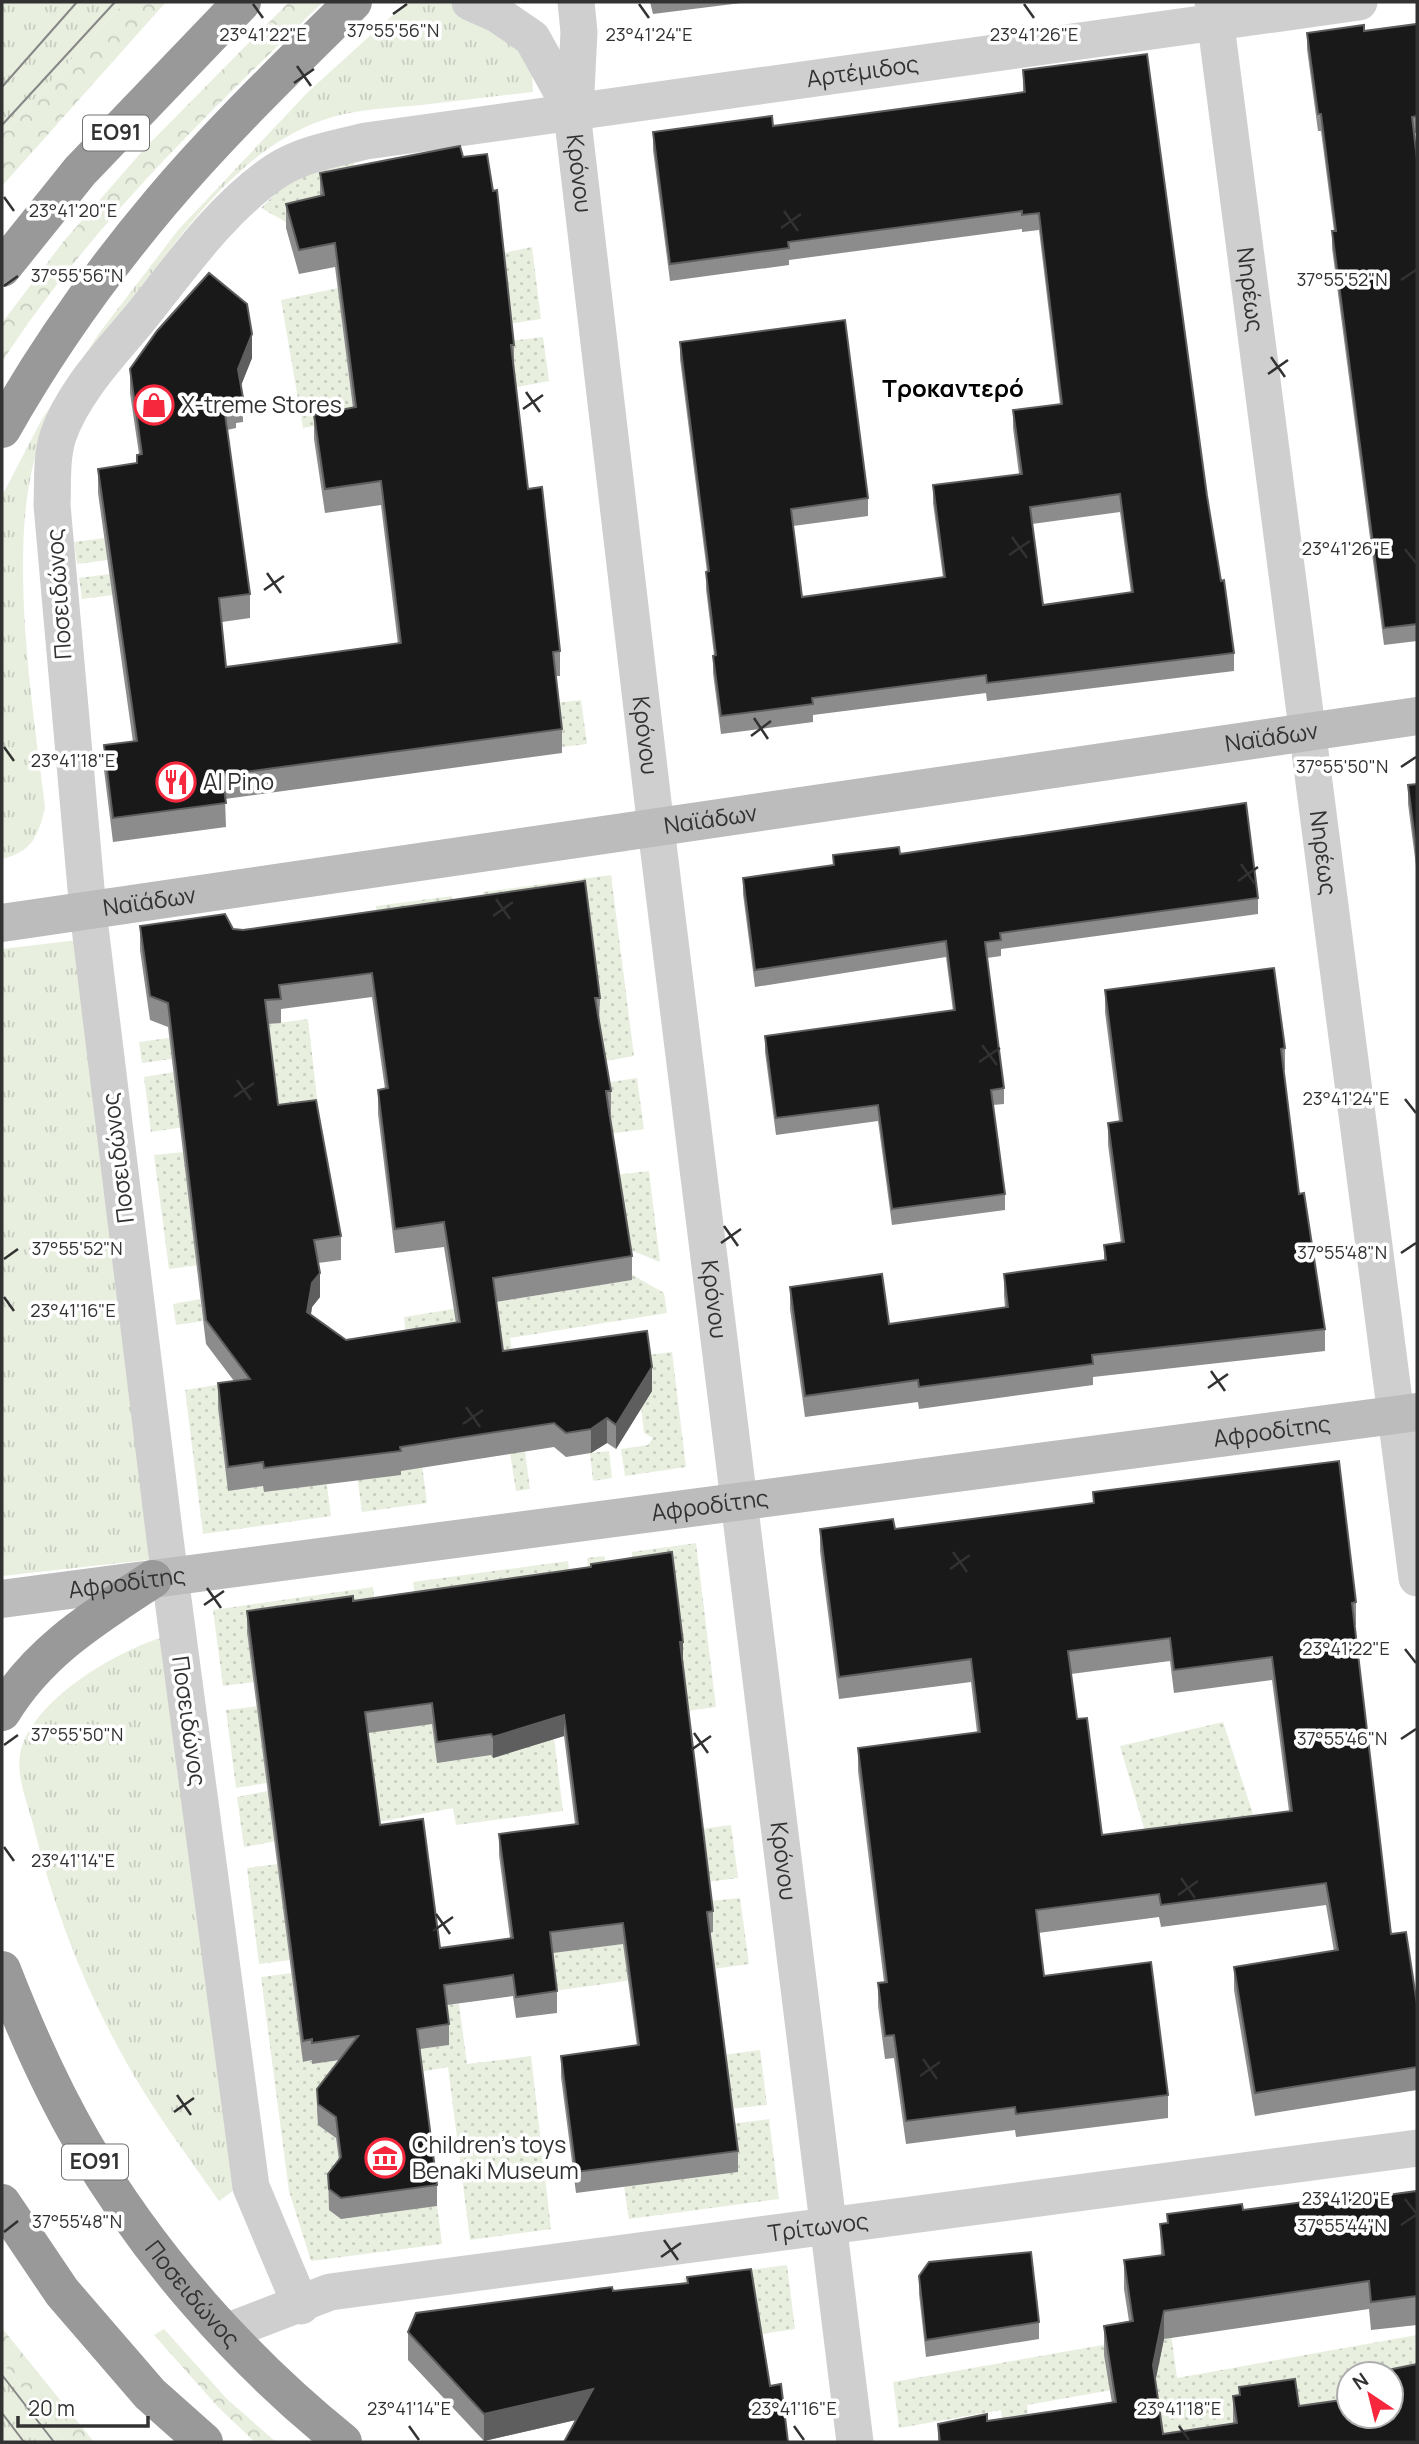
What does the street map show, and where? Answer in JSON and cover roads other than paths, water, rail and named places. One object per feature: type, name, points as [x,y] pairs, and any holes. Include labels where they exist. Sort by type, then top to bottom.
[{"type":"highway","points":[[2,429],[104,274],[161,202],[353,2]]},
{"type":"highway","name":"ΕΟ91","points":[[2,268],[80,171],[241,3]]},
{"type":"highway","points":[[2,1712],[14,1692],[69,1634],[161,1578]]},
{"type":"highway","name":"Ποσειδώνος","points":[[2,1970],[29,2036],[82,2142],[130,2216],[226,2332],[286,2395],[343,2442]]},
{"type":"highway","points":[[2,2203],[62,2292],[150,2395],[204,2442]]},
{"type":"street","points":[[470,2],[497,13],[532,38],[573,112]]},
{"type":"street","points":[[573,112],[579,32],[576,2]]},
{"type":"street","name":"Αρτέμιδος","points":[[366,141],[573,112],[1214,12],[1359,2]]},
{"type":"street","name":"Νηρέως","points":[[1214,12],[1309,732],[1407,1413],[1417,1578]]},
{"type":"street","name":"Κρόνου","points":[[573,112],[656,828],[855,2442]]},
{"type":"street","name":"Ποσειδώνος","points":[[301,2306],[251,2187],[161,1578],[88,911],[52,505],[53,466],[58,436],[94,375],[208,235],[251,190],[278,169],[316,154],[366,141]]},
{"type":"street","name":"Ναϊάδων","points":[[2,923],[1417,716]]},
{"type":"street","name":"Αφροδίτης","points":[[2,1599],[1407,1413]]},
{"type":"street","name":"Τρίτωνος","points":[[226,2332],[301,2306],[330,2292],[1417,2148]]},
{"type":"tram line","points":[[2,87],[77,2]]},
{"type":"tram line","points":[[2,125],[115,2]]},
{"type":"tram line","points":[[2,2375],[54,2442]]},
{"type":"tram line","points":[[2,2413],[24,2442]]},
{"type":"place","name":"X-treme Stores","points":[[154,405]]},
{"type":"place","name":"Al Pino","points":[[176,782]]},
{"type":"place","name":"Children's toys Benaki Museum","points":[[385,2158]]},
{"type":"district","name":"Τροκαντερό","points":[[953,389]]}]
